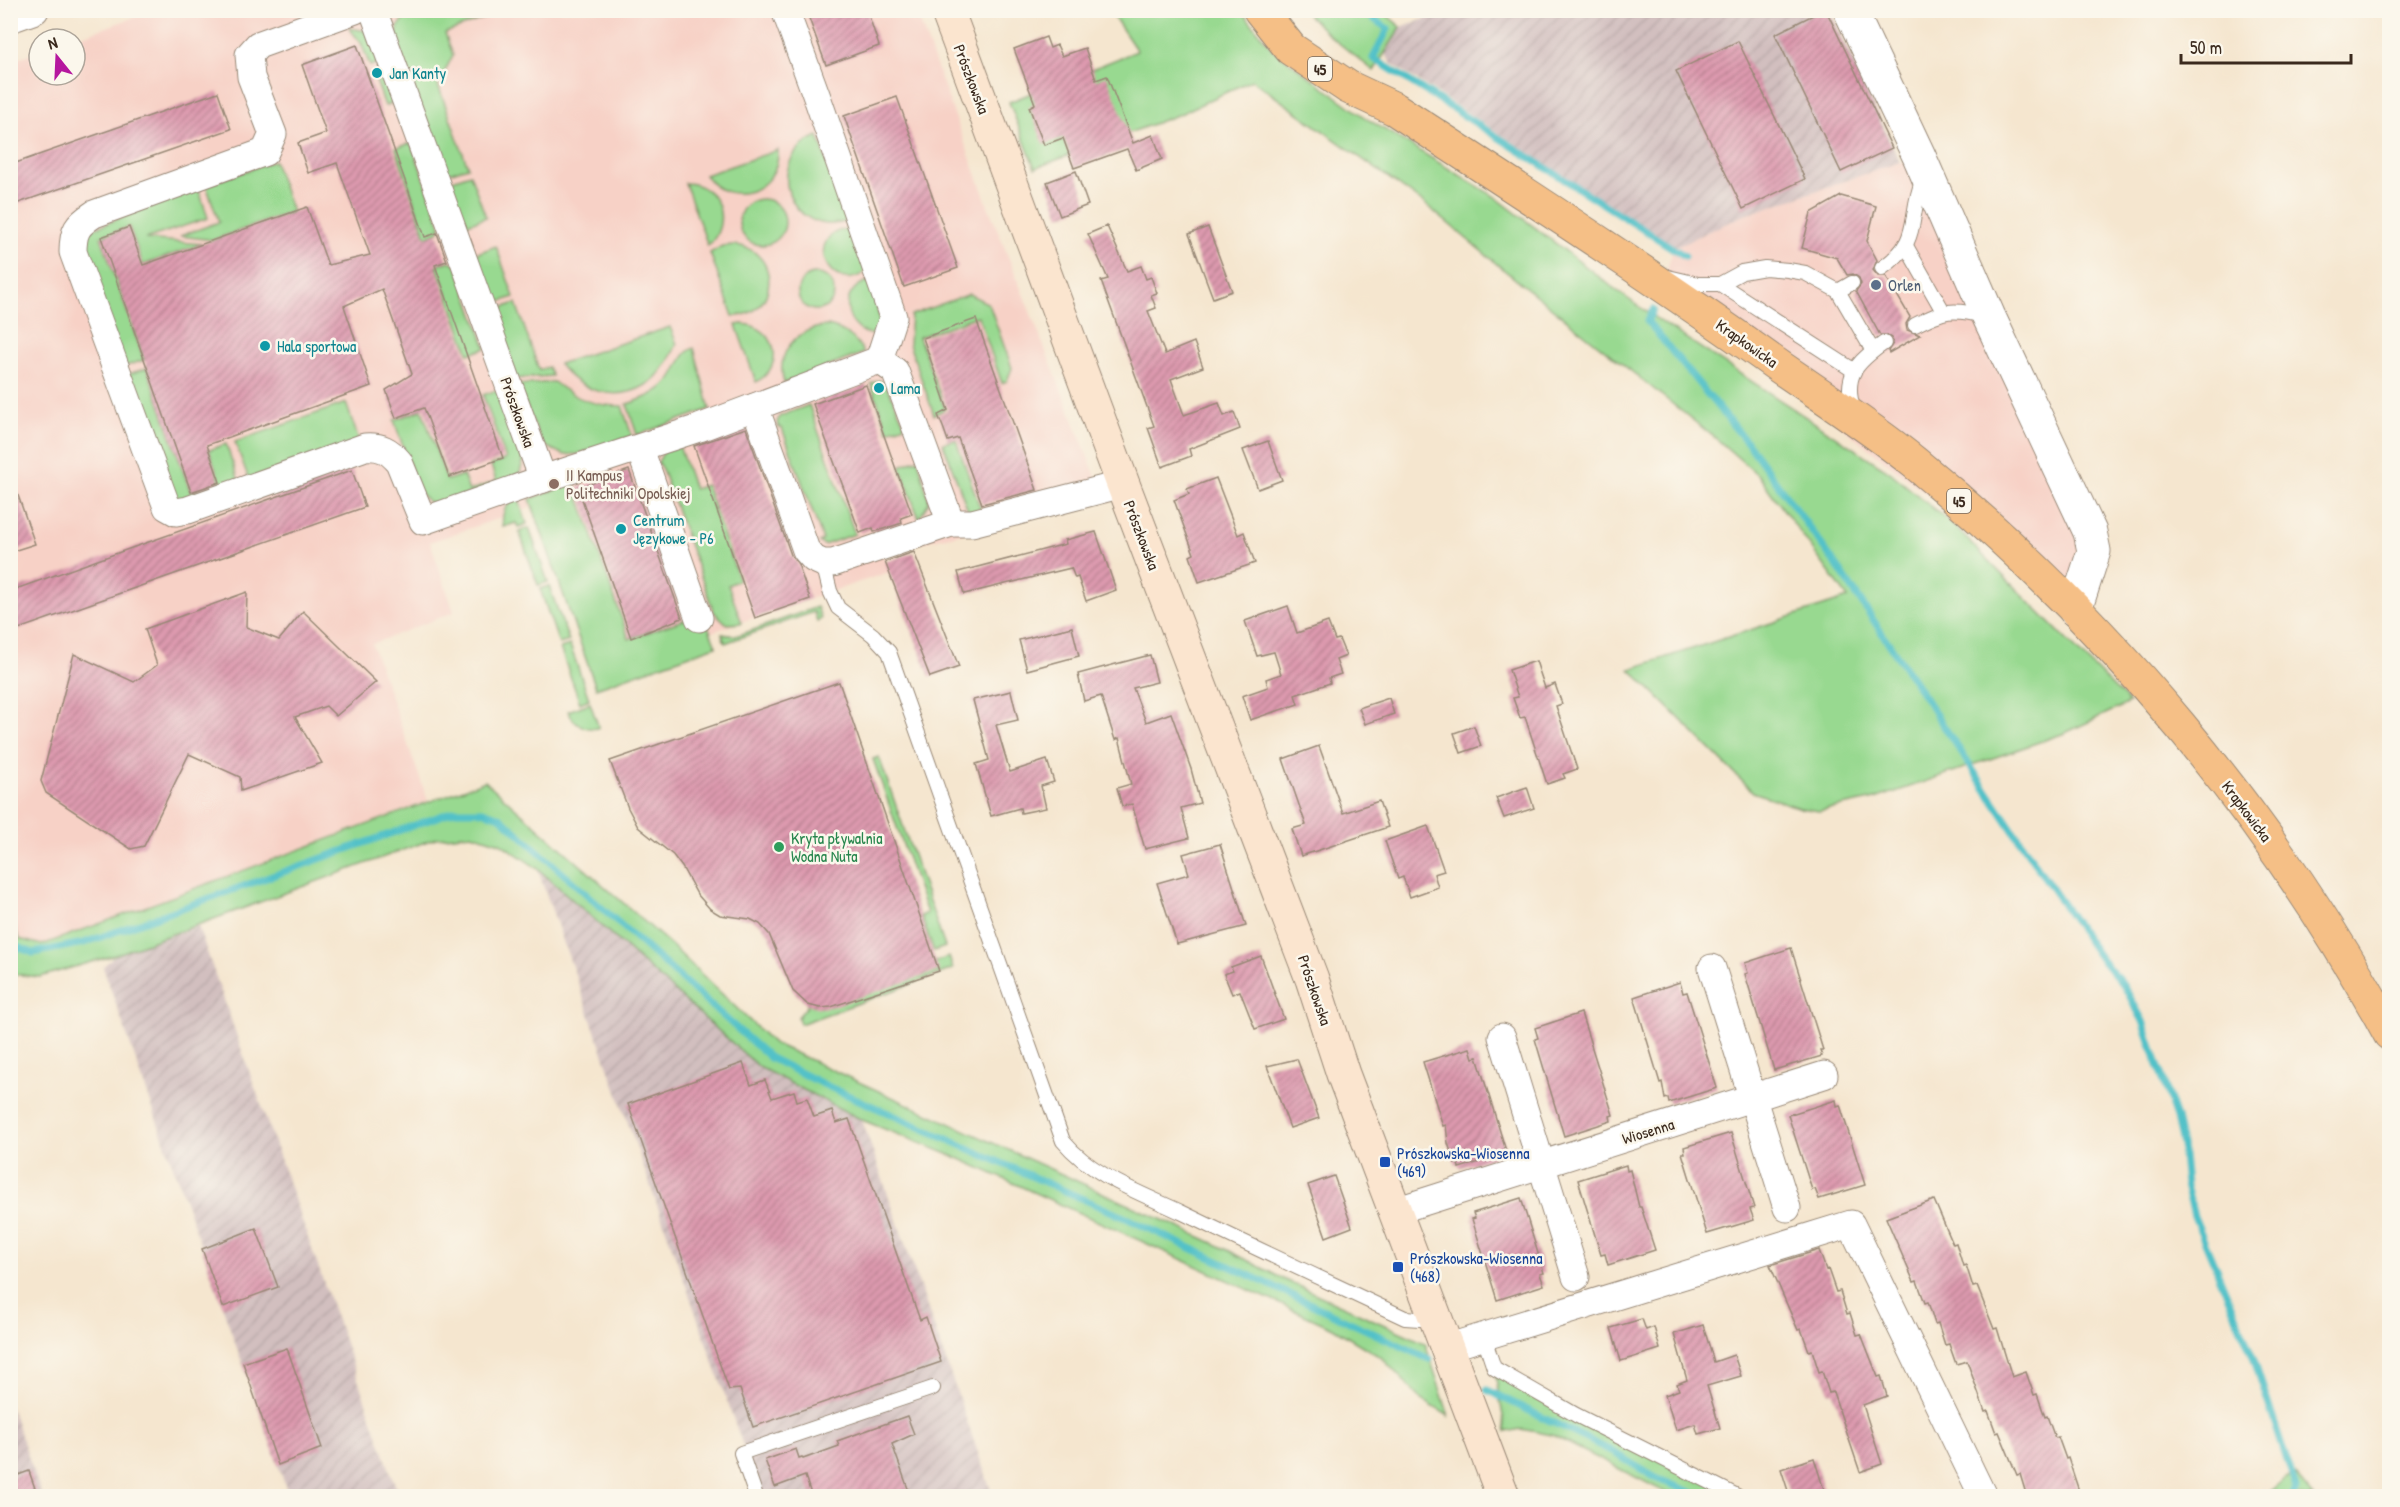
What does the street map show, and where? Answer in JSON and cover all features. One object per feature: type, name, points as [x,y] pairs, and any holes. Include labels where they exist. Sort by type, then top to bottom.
[{"type":"main road","name":"Prószkowska","points":[[946,10],[1308,969],[1343,1074],[1503,1497]]},
{"type":"main road","name":"Krapkowicka","points":[[1260,10],[1291,49],[1348,87],[1395,109]]},
{"type":"main road","name":"Krapkowicka","points":[[1287,10],[1303,29],[1395,109],[1714,320],[1912,461],[1968,508],[2075,610],[2135,673],[2196,744],[2265,833],[2316,908],[2390,1034]]},
{"type":"street","points":[[10,19],[35,10]]},
{"type":"street","points":[[355,10],[258,45],[249,56],[251,77],[273,134],[265,152],[94,214],[82,222],[73,236],[73,252],[167,507],[176,512],[188,510],[365,447],[380,446],[393,454],[399,462],[423,521],[543,479],[640,449],[879,360]]},
{"type":"street","name":"Prószkowska","points":[[373,10],[543,479]]},
{"type":"street","points":[[785,10],[892,317],[879,360]]},
{"type":"street","points":[[1850,10],[1926,172],[1989,317],[2090,531],[2094,551],[2075,610]]},
{"type":"street","points":[[879,360],[895,371],[951,523]]},
{"type":"street","points":[[755,407],[806,550],[814,559],[833,562]]},
{"type":"street","points":[[640,449],[699,618]]},
{"type":"street","name":"Prószkowska","points":[[833,562],[951,523],[972,523],[1123,484]]},
{"type":"street","points":[[1712,968],[1787,1208]]},
{"type":"street","points":[[1503,1037],[1576,1277]]},
{"type":"street","name":"Wiosenna","points":[[1395,1211],[1824,1076]]},
{"type":"street","points":[[1440,1334],[1483,1335],[1851,1224],[1983,1497]]},
{"type":"lane","points":[[1882,268],[1895,259],[1906,246],[1912,232],[1920,186],[1926,172]]},
{"type":"lane","points":[[1906,246],[1943,311]]},
{"type":"lane","points":[[1618,256],[1664,276],[1698,284],[1720,284],[1742,272],[1765,268],[1805,273],[1838,291],[1878,347],[1862,358],[1853,370],[1850,385],[1851,401],[1858,422]]},
{"type":"lane","points":[[1838,291],[1852,283]]},
{"type":"lane","points":[[1720,284],[1853,370]]},
{"type":"lane","points":[[1915,325],[1943,311],[1965,311],[1989,317]]},
{"type":"lane","points":[[833,562],[830,591],[837,608],[873,635],[889,652],[1063,1141],[1074,1155],[1100,1173],[1440,1334]]},
{"type":"lane","points":[[1483,1335],[1494,1368],[1576,1415],[1737,1497]]},
{"type":"lane","points":[[756,1497],[741,1453],[933,1388]]},
{"type":"shaded area","name":"II Kampus Politechniki Opolskiej","points":[[152,11],[916,11],[988,206],[1105,500],[911,545],[883,556],[889,572],[597,671],[538,505],[430,542],[454,612],[372,644],[428,801],[42,945],[19,939],[11,917],[11,61],[27,55],[27,87],[87,87],[87,34]]},
{"type":"shaded area","points":[[1449,11],[1830,11],[1900,162],[1742,216],[1674,247],[1392,64],[1384,52],[1401,27]]},
{"type":"shaded area","points":[[1900,162],[1926,172],[2090,532],[2075,610],[1662,286],[1674,247],[1742,216]]},
{"type":"shaded area","points":[[537,868],[759,1067],[862,1120],[993,1496],[761,1496]]},
{"type":"shaded area","points":[[198,926],[399,1496],[289,1496],[103,967],[115,955]]},
{"type":"shaded area","points":[[11,1407],[42,1496],[11,1496]]},
{"type":"green space","points":[[410,11],[490,11],[490,16],[445,33],[453,55],[438,85],[468,167],[442,175],[396,40],[398,27]]},
{"type":"green space","points":[[1110,11],[1242,11],[1272,49],[1367,119],[1494,196],[1624,296],[1890,472],[1955,527],[2129,703],[2065,733],[1875,799],[1819,811],[1800,808],[1753,792],[1630,669],[1848,598],[1759,476],[1719,441],[1504,270],[1425,204],[1252,80],[1180,114],[1035,168],[1009,102],[1137,51]]},
{"type":"green space","points":[[1304,11],[1391,11],[1388,16],[1401,27],[1374,71],[1331,37]]},
{"type":"green space","points":[[349,28],[367,31],[397,101],[385,106],[376,81],[386,78],[380,62],[370,66],[361,43]]},
{"type":"green space","points":[[818,136],[848,221],[828,224],[811,219],[798,209],[790,195],[787,178],[790,162],[800,147]]},
{"type":"green space","points":[[411,143],[441,225],[438,232],[426,237],[396,148]]},
{"type":"green space","points":[[778,150],[771,176],[751,191],[727,192],[715,186],[705,175]]},
{"type":"green space","points":[[274,161],[292,212],[213,240],[180,236],[219,222],[206,185]]},
{"type":"green space","points":[[470,174],[486,217],[460,227],[444,183]]},
{"type":"green space","points":[[685,183],[707,190],[719,206],[719,227],[708,246]]},
{"type":"green space","points":[[198,187],[208,218],[145,239],[202,244],[143,265],[129,227],[101,237],[144,360],[123,367],[82,241],[85,232]]},
{"type":"green space","points":[[762,199],[771,200],[779,205],[784,213],[784,231],[779,239],[771,244],[762,245],[753,244],[745,239],[740,231],[739,222],[740,213],[745,205],[753,200]]},
{"type":"green space","points":[[851,228],[866,271],[853,278],[842,277],[832,272],[823,252],[826,241],[835,233]]},
{"type":"green space","points":[[734,245],[750,249],[761,258],[767,269],[769,282],[766,295],[759,306],[748,313],[733,316],[710,253],[722,246]]},
{"type":"green space","points":[[496,246],[514,297],[488,306],[470,256]]},
{"type":"green space","points":[[449,261],[456,264],[486,348],[469,354],[437,266]]},
{"type":"green space","points":[[816,274],[828,280],[834,292],[828,304],[816,310],[804,304],[798,292],[804,280]]},
{"type":"green space","points":[[869,281],[881,323],[874,335],[856,326],[848,310],[848,301],[852,292],[859,285]]},
{"type":"green space","points":[[969,294],[989,304],[1012,368],[1007,381],[1002,383],[978,316],[919,337],[945,409],[934,415],[909,344],[911,315]]},
{"type":"green space","points":[[516,303],[539,370],[548,367],[552,376],[514,379],[490,312]]},
{"type":"green space","points":[[736,325],[754,326],[763,332],[770,339],[773,348],[772,366],[766,375],[756,382]]},
{"type":"green space","points":[[828,326],[849,335],[864,353],[784,383],[783,361],[791,344],[807,331]]},
{"type":"green space","points":[[670,327],[677,344],[671,355],[656,377],[646,385],[634,390],[611,393],[587,387],[567,373],[559,364]]},
{"type":"green space","points":[[694,348],[710,409],[637,435],[627,404],[650,395],[664,386],[686,353]]},
{"type":"green space","points":[[147,368],[191,493],[220,483],[209,450],[226,444],[240,484],[177,502],[126,375]]},
{"type":"green space","points":[[879,380],[886,384],[905,425],[888,431],[871,384]]},
{"type":"green space","points":[[554,382],[586,400],[603,405],[622,406],[632,436],[578,454],[564,455],[543,445],[517,385]]},
{"type":"green space","points":[[500,389],[524,459],[520,472],[516,478],[437,505],[429,502],[418,491],[394,420],[422,410],[447,480],[463,475],[469,491],[496,481],[491,465],[506,459],[483,395]]},
{"type":"green space","points":[[346,403],[360,443],[250,482],[235,442]]},
{"type":"green space","points":[[809,405],[855,534],[824,545],[819,542],[823,540],[782,428],[779,428],[777,422],[780,416]]},
{"type":"green space","points":[[956,440],[982,513],[970,516],[943,443]]},
{"type":"green space","points":[[679,446],[694,489],[706,485],[739,580],[728,585],[742,623],[727,624],[714,612],[660,464],[657,464],[664,451]]},
{"type":"green space","points":[[918,459],[929,502],[919,519],[900,466]]},
{"type":"green space","points":[[574,483],[629,639],[692,617],[706,621],[716,646],[596,688],[530,499]]},
{"type":"green space","points":[[518,497],[527,524],[518,527],[516,523],[503,527],[505,509]]},
{"type":"green space","points":[[529,528],[548,582],[538,585],[519,531]]},
{"type":"green space","points":[[549,586],[569,641],[559,644],[540,589]]},
{"type":"green space","points":[[817,607],[821,619],[817,621],[814,612],[725,643],[722,634],[735,636]]},
{"type":"green space","points":[[570,645],[589,699],[580,703],[560,648]]},
{"type":"green space","points":[[590,703],[599,728],[580,725],[568,711]]},
{"type":"green space","points":[[879,757],[945,947],[934,951],[921,916],[927,913],[873,759]]},
{"type":"green space","points":[[485,781],[671,945],[773,1043],[1222,1247],[1285,1280],[1425,1343],[1449,1416],[1422,1400],[1382,1358],[1333,1328],[960,1159],[862,1120],[759,1067],[537,868],[500,843],[472,834],[436,838],[115,955],[40,977],[11,974],[11,917],[19,939],[42,945]]},
{"type":"green space","points":[[949,957],[953,969],[800,1024],[798,1017],[808,1005]]},
{"type":"green space","points":[[1494,1368],[1737,1496],[1673,1496],[1552,1435],[1521,1429],[1506,1432]]},
{"type":"green space","points":[[2296,1475],[2314,1496],[2265,1496],[2285,1478]]},
{"type":"building","points":[[806,10],[867,10],[879,46],[826,65]]},
{"type":"building","points":[[1826,10],[1892,148],[1841,172],[1775,34]]},
{"type":"building","points":[[1046,37],[1050,48],[1057,45],[1062,56],[1085,48],[1096,80],[1107,76],[1133,143],[1153,135],[1162,159],[1136,170],[1127,149],[1074,168],[1063,138],[1044,145],[1029,107],[1035,104],[1014,49]]},
{"type":"building","points":[[1738,41],[1805,179],[1743,209],[1676,71]]},
{"type":"building","points":[[357,45],[425,237],[437,233],[447,261],[435,265],[503,458],[449,477],[424,408],[396,418],[386,390],[412,374],[382,289],[344,306],[371,386],[207,445],[220,482],[191,492],[101,237],[129,227],[143,265],[307,207],[328,265],[370,255],[337,163],[308,173],[298,143],[326,133],[302,65]]},
{"type":"building","points":[[218,92],[231,129],[10,206],[10,165]]},
{"type":"building","points":[[897,97],[958,268],[904,287],[844,116]]},
{"type":"building","points":[[1076,171],[1088,205],[1060,216],[1047,182]]},
{"type":"building","points":[[1841,196],[1876,206],[1867,241],[1877,260],[1873,270],[1878,276],[1886,276],[1910,317],[1906,324],[1907,330],[1920,335],[1889,353],[1893,343],[1892,338],[1880,335],[1856,291],[1861,284],[1859,278],[1853,274],[1847,275],[1837,258],[1802,248],[1811,213]]},
{"type":"building","points":[[1107,226],[1127,271],[1141,266],[1146,279],[1151,277],[1157,293],[1151,295],[1156,308],[1148,311],[1165,354],[1194,342],[1203,367],[1171,379],[1184,415],[1219,403],[1224,416],[1234,412],[1240,429],[1189,449],[1191,456],[1162,467],[1148,428],[1154,426],[1101,281],[1108,279],[1088,234]]},
{"type":"building","points":[[1208,227],[1232,291],[1213,298],[1189,234]]},
{"type":"building","points":[[976,319],[1037,490],[982,504],[958,438],[948,441],[938,415],[948,410],[923,338]]},
{"type":"building","points":[[866,385],[912,514],[901,518],[902,523],[874,532],[873,528],[860,533],[813,404]]},
{"type":"building","points":[[746,428],[791,555],[798,564],[810,599],[755,618],[694,446]]},
{"type":"building","points":[[1268,441],[1282,480],[1258,489],[1243,450]]},
{"type":"building","points":[[352,470],[365,507],[10,632],[10,591]]},
{"type":"building","name":"Centrum Językowe - P6","points":[[629,470],[682,618],[631,638],[578,488]]},
{"type":"building","points":[[1216,478],[1238,535],[1244,532],[1255,563],[1199,582],[1190,556],[1194,554],[1174,500],[1189,494],[1187,489]]},
{"type":"building","points":[[13,481],[35,544],[10,552],[10,482]]},
{"type":"building","points":[[1096,532],[1116,590],[1086,601],[1078,577],[1075,578],[1071,568],[964,594],[958,572],[1066,544],[1065,540]]},
{"type":"building","points":[[914,552],[959,667],[930,677],[885,562]]},
{"type":"building","points":[[247,592],[246,627],[279,640],[303,611],[376,682],[336,716],[326,706],[295,717],[322,763],[241,791],[240,777],[189,754],[144,846],[131,849],[46,793],[41,781],[74,654],[134,682],[157,665],[145,629]]},
{"type":"building","points":[[1288,606],[1297,633],[1328,622],[1335,640],[1339,639],[1346,656],[1336,660],[1341,674],[1329,678],[1330,683],[1295,695],[1298,704],[1250,720],[1242,696],[1268,687],[1266,679],[1281,674],[1274,652],[1257,656],[1245,621]]},
{"type":"building","points":[[1072,627],[1079,656],[1027,670],[1019,640]]},
{"type":"building","points":[[1150,655],[1157,682],[1133,688],[1146,722],[1171,713],[1191,769],[1200,803],[1181,808],[1189,838],[1145,849],[1132,804],[1122,806],[1117,788],[1131,784],[1119,738],[1115,740],[1101,696],[1084,701],[1078,674]]},
{"type":"building","points":[[1536,661],[1545,688],[1555,684],[1562,704],[1556,706],[1577,769],[1563,774],[1565,778],[1547,784],[1525,717],[1520,718],[1513,698],[1518,697],[1509,670]]},
{"type":"building","name":"Kryta pływalnia Wodna Nuta","points":[[839,682],[939,971],[831,1007],[820,1008],[808,1005],[793,991],[769,934],[760,924],[750,919],[720,915],[710,909],[697,894],[673,855],[638,827],[610,761]]},
{"type":"building","points":[[1011,691],[1018,720],[996,725],[1010,772],[1047,760],[1054,782],[1041,786],[1046,808],[1021,813],[1020,808],[991,816],[976,764],[989,760],[973,700]]},
{"type":"building","points":[[1389,698],[1394,714],[1365,724],[1359,708]]},
{"type":"building","points":[[1474,726],[1481,746],[1461,753],[1454,733]]},
{"type":"building","points":[[1319,746],[1343,813],[1379,801],[1388,827],[1301,856],[1292,829],[1306,825],[1283,759]]},
{"type":"building","points":[[1527,787],[1534,808],[1504,818],[1496,798]]},
{"type":"building","points":[[1428,826],[1444,871],[1434,874],[1438,887],[1410,897],[1403,877],[1398,879],[1385,841]]},
{"type":"building","points":[[1220,844],[1246,926],[1177,944],[1157,883],[1189,874],[1183,854]]},
{"type":"building","points":[[1791,948],[1823,1050],[1820,1050],[1822,1056],[1774,1070],[1745,974],[1748,973],[1745,963]]},
{"type":"building","points":[[1261,956],[1284,1019],[1255,1029],[1240,991],[1232,994],[1224,974],[1233,971],[1231,967]]},
{"type":"building","points":[[1680,982],[1683,993],[1687,992],[1717,1088],[1669,1103],[1668,1098],[1665,1099],[1662,1082],[1660,1083],[1634,997]]},
{"type":"building","points":[[1581,1013],[1613,1115],[1610,1116],[1611,1121],[1564,1136],[1535,1039],[1538,1038],[1535,1028]]},
{"type":"building","points":[[1470,1048],[1473,1058],[1477,1057],[1507,1154],[1459,1168],[1458,1163],[1455,1164],[1448,1143],[1446,1125],[1443,1126],[1423,1062]]},
{"type":"building","points":[[1297,1059],[1319,1118],[1290,1128],[1267,1066]]},
{"type":"building","points":[[743,1063],[751,1085],[765,1080],[772,1098],[794,1091],[797,1101],[807,1098],[814,1117],[832,1111],[836,1123],[849,1119],[920,1320],[926,1317],[941,1362],[753,1427],[740,1389],[729,1390],[628,1104]]},
{"type":"building","points":[[1836,1100],[1837,1106],[1840,1105],[1865,1185],[1819,1199],[1815,1189],[1812,1190],[1788,1115]]},
{"type":"building","points":[[1731,1133],[1754,1208],[1750,1209],[1754,1220],[1707,1234],[1682,1153],[1685,1153],[1684,1147]]},
{"type":"building","points":[[1626,1165],[1627,1171],[1630,1170],[1639,1207],[1641,1207],[1655,1250],[1608,1265],[1605,1254],[1601,1255],[1578,1180]]},
{"type":"building","points":[[1334,1176],[1352,1227],[1326,1237],[1308,1185]]},
{"type":"building","points":[[1521,1198],[1544,1273],[1540,1274],[1544,1285],[1497,1300],[1472,1219],[1475,1218],[1473,1213]]},
{"type":"building","points":[[1934,1200],[1953,1244],[1956,1243],[1963,1266],[1966,1265],[1973,1287],[1977,1286],[1994,1329],[1997,1328],[2012,1377],[2026,1372],[2034,1395],[2037,1394],[2055,1438],[2058,1437],[2066,1459],[2068,1458],[2081,1497],[2027,1497],[2020,1474],[2017,1475],[1988,1411],[1985,1412],[1967,1361],[1956,1364],[1949,1344],[1945,1345],[1938,1323],[1935,1324],[1928,1302],[1925,1303],[1917,1281],[1914,1282],[1886,1218]]},
{"type":"building","points":[[256,1228],[278,1287],[223,1307],[202,1249]]},
{"type":"building","points":[[1819,1250],[1836,1292],[1840,1291],[1847,1314],[1850,1313],[1857,1335],[1861,1334],[1878,1377],[1881,1376],[1887,1396],[1863,1405],[1882,1464],[1860,1472],[1833,1392],[1829,1393],[1822,1371],[1819,1372],[1812,1350],[1809,1351],[1801,1329],[1798,1330],[1770,1265]]},
{"type":"building","points":[[1642,1319],[1646,1330],[1654,1327],[1660,1349],[1621,1361],[1611,1328]]},
{"type":"building","points":[[1703,1325],[1714,1362],[1734,1355],[1741,1376],[1707,1386],[1720,1428],[1698,1434],[1695,1424],[1676,1430],[1665,1395],[1679,1390],[1677,1384],[1687,1380],[1674,1334]]},
{"type":"building","points":[[287,1348],[322,1448],[278,1465],[243,1363]]},
{"type":"building","points":[[907,1416],[914,1434],[892,1444],[911,1497],[812,1497],[805,1476],[775,1487],[765,1460],[796,1449],[799,1458],[803,1459],[839,1446],[837,1441]]},
{"type":"building","points":[[1814,1458],[1825,1493],[1815,1497],[1790,1497],[1781,1469]]},
{"type":"building","points":[[29,1471],[38,1497],[10,1497],[10,1478]]},
{"type":"waterway","points":[[1361,10],[1388,29],[1373,58],[1685,256]]},
{"type":"waterway","points":[[1653,310],[1647,321],[1750,446],[1840,570],[2038,868],[2101,959],[2124,986],[2143,1021],[2176,1118],[2182,1145],[2186,1185],[2194,1216],[2253,1357],[2296,1488],[2293,1496]]},
{"type":"waterway","points":[[10,944],[33,953],[84,943],[454,811],[483,811],[500,817],[770,1058],[827,1086],[1126,1218],[1429,1359]]},
{"type":"waterway","points":[[1487,1390],[1609,1450],[1656,1478],[1700,1496]]},
{"type":"place","name":"Jan Kanty","points":[[377,73]]},
{"type":"place","name":"Orlen","points":[[1876,285]]},
{"type":"place","name":"Hala sportowa","points":[[265,346]]},
{"type":"place","name":"Lama","points":[[879,388]]},
{"type":"place","name":"II Kampus Politechniki Opolskiej","points":[[554,484]]},
{"type":"place","name":"Centrum Językowe - P6","points":[[621,529]]},
{"type":"place","name":"Kryta pływalnia Wodna Nuta","points":[[779,847]]},
{"type":"place","name":"Prószkowska-Wiosenna (469)","points":[[1385,1162]]},
{"type":"place","name":"Prószkowska-Wiosenna (468)","points":[[1398,1267]]}]
